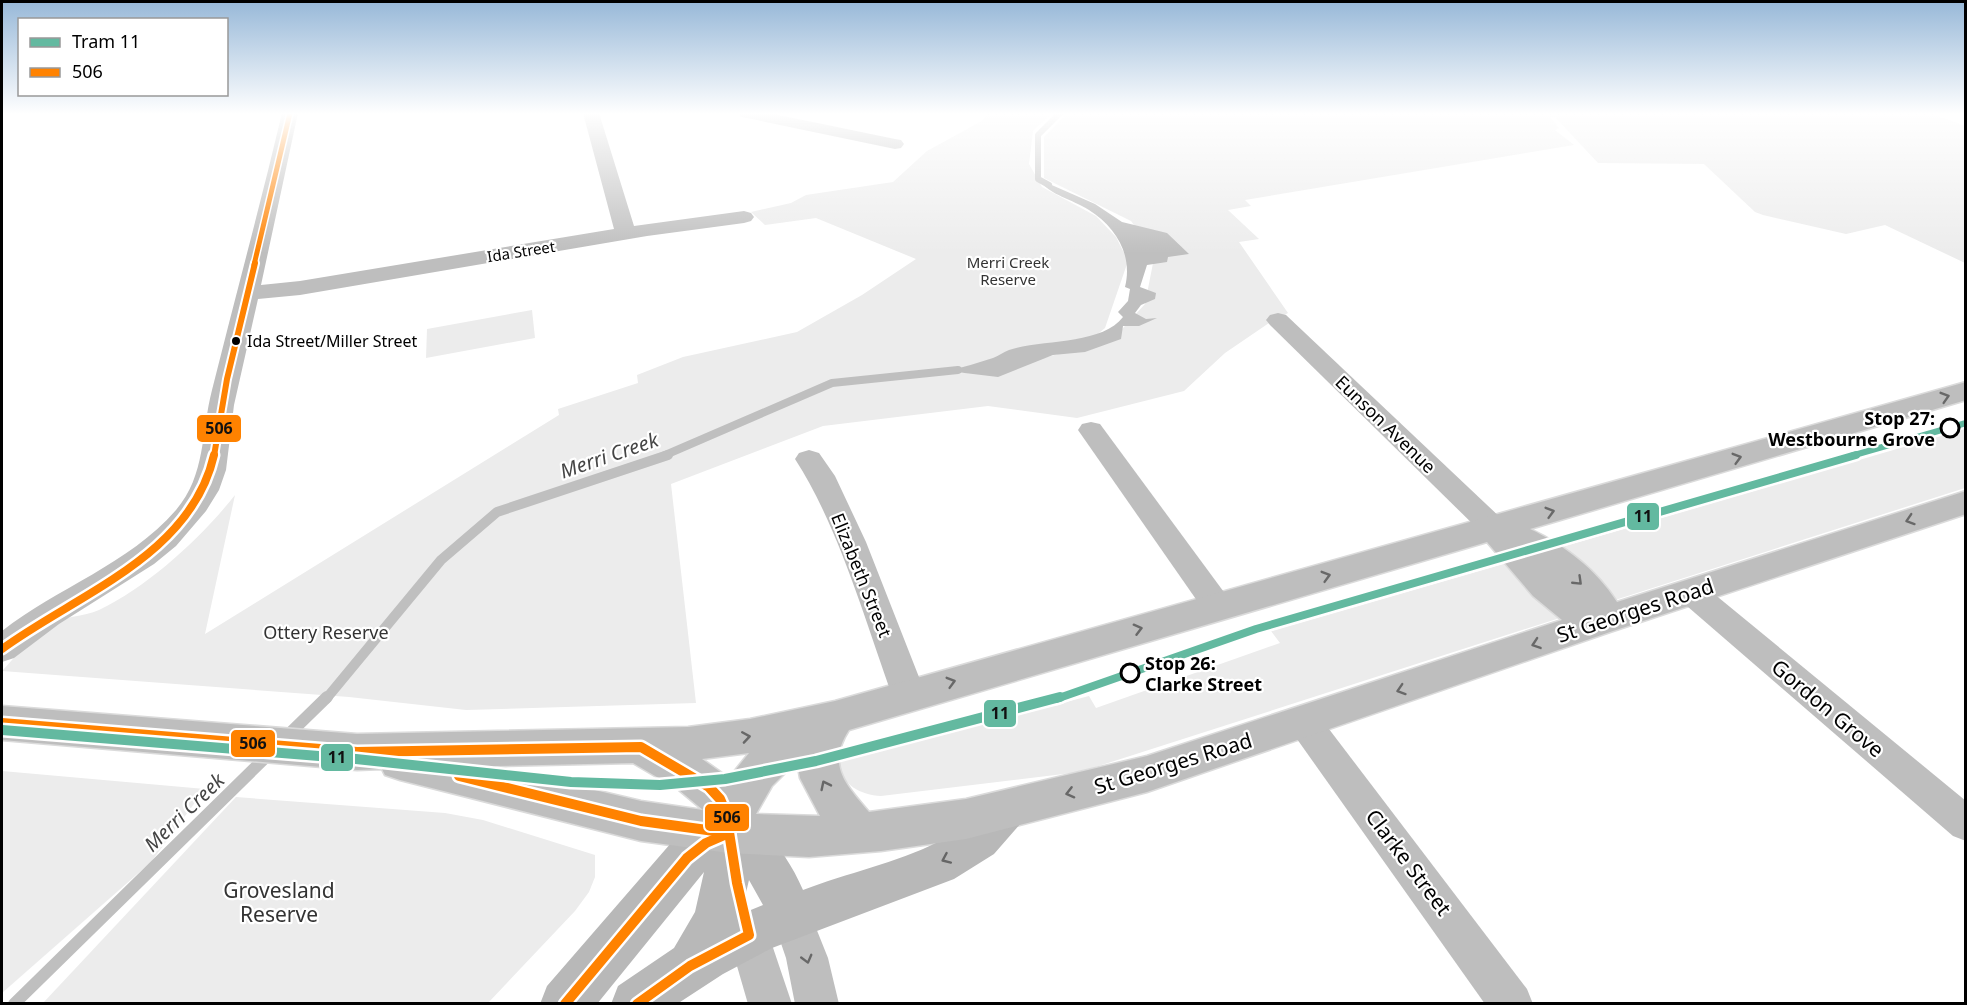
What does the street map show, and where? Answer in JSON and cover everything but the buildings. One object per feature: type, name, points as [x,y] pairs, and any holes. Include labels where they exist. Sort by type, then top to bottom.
[{"type":"highway","name":"St Georges Road","points":[[2,723],[357,752],[624,747],[714,742],[835,718],[909,694],[1965,391]]},
{"type":"highway","name":"St Georges Road","points":[[357,752],[641,821],[729,833],[809,837],[966,819],[1147,774],[1603,620],[1962,506]]},
{"type":"highway","points":[[1494,528],[1556,596],[1575,611],[1603,620]]},
{"type":"highway","points":[[835,718],[818,744],[816,761],[827,789],[859,833]]},
{"type":"highway","points":[[729,833],[735,807],[756,774],[774,755],[799,735],[835,718]]},
{"type":"highway","points":[[624,747],[701,782],[716,794],[724,807],[729,833]]},
{"type":"main road","points":[[636,1004],[674,974],[749,935],[946,860],[969,847],[1006,809]]},
{"type":"main road","points":[[729,833],[747,845],[762,860],[776,882],[792,917]]},
{"type":"main road","points":[[729,833],[749,935]]},
{"type":"main road","points":[[693,963],[710,934],[724,900],[729,833]]},
{"type":"main road","points":[[565,1004],[687,858],[706,843],[729,833]]},
{"type":"street","points":[[2,649],[31,627],[119,574],[174,530],[207,486],[212,471],[217,419],[279,160]]},
{"type":"street","points":[[605,160],[626,234]]},
{"type":"street","name":"Ida Street","points":[[246,297],[626,234],[744,218]]},
{"type":"street","name":"Eunson Avenue","points":[[1278,320],[1494,528]]},
{"type":"street","points":[[2,627],[85,580],[108,565],[138,540],[166,512],[184,489],[217,419]]},
{"type":"street","points":[[1091,430],[1218,607]]},
{"type":"street","name":"Elizabeth Street","points":[[809,459],[821,476],[851,542],[909,694]]},
{"type":"street","name":"Gordon Grove","points":[[1691,592],[1965,824]]},
{"type":"street","name":"Clarke Street","points":[[1304,722],[1512,1004]]},
{"type":"street","points":[[792,917],[804,947],[817,1004]]},
{"type":"street","points":[[749,935],[770,1004]]},
{"type":"green space","points":[[917,160],[1029,160],[1029,164],[1042,187],[1096,216],[1116,237],[1128,261],[1105,328],[1086,344],[1005,365],[864,381],[1000,370],[1113,339],[1145,304],[1155,253],[1131,221],[1044,178],[1044,160],[1485,160],[1245,200],[1251,206],[1228,210],[1259,239],[1239,242],[1288,313],[1225,353],[1184,391],[1077,418],[988,406],[823,426],[671,484],[696,703],[466,710],[349,697],[2,671],[47,625],[99,610],[137,588],[190,544],[235,495],[205,634],[559,415],[558,409],[638,383],[637,375],[683,357],[797,332],[862,295],[916,259],[816,218],[765,225],[751,212],[791,203],[806,195],[893,182]]},
{"type":"green space","points":[[1595,160],[1965,160],[1965,263],[1885,225],[1846,234],[1755,212],[1704,164],[1598,163]]},
{"type":"green space","points":[[532,310],[535,338],[426,358],[427,329]]},
{"type":"green space","points":[[1965,429],[1965,488],[1612,601],[1555,549]]},
{"type":"green space","points":[[1510,562],[1563,617],[1080,772],[881,796],[859,791],[848,783],[841,771],[839,763],[842,760],[1089,696],[1096,708],[1280,643],[1271,631]]},
{"type":"green space","points":[[2,771],[205,789],[151,862],[2,993]]},
{"type":"green space","name":"Grovesland Reserve","points":[[236,797],[445,813],[483,820],[595,855],[595,877],[589,892],[575,911],[488,1003],[43,1003]]},
{"type":"shaded area","points":[[1038,179],[1095,204],[1122,222],[1167,233],[1189,254],[1168,257],[1167,262],[1147,265],[1140,287],[1156,293],[1155,299],[1141,305],[1135,313],[1146,319],[1157,318],[1139,326],[1123,326],[1121,339],[1085,352],[1053,355],[998,377],[948,371],[993,358],[1009,350],[1087,337],[1113,326],[1123,317],[1118,312],[1128,301],[1130,289],[1125,287],[1127,264],[1114,233],[1099,217],[1055,193]]},
{"type":"waterway","name":"Merri Creek","points":[[1038,160],[1038,179],[1049,185]]},
{"type":"waterway","name":"Merri Creek","points":[[663,456],[832,383],[958,370]]},
{"type":"waterway","name":"Merri Creek","points":[[326,699],[441,560],[497,512],[668,455]]},
{"type":"waterway","name":"Merri Creek","points":[[287,736],[327,697]]},
{"type":"waterway","name":"Merri Creek","points":[[14,1004],[269,754]]},
{"type":"tram line","name":"11","points":[[2,730],[356,759],[571,782],[660,785],[725,779],[816,761],[1055,699],[1256,629],[1966,423]]},
{"type":"transit line","name":"506","points":[[2,649],[145,555],[186,517],[197,501],[211,468],[223,397],[279,160]]},
{"type":"transit line","name":"506","points":[[2,723],[357,752],[641,747],[709,787],[720,799],[726,813],[737,883],[749,935],[690,966],[637,1004]]},
{"type":"transit line","name":"506","points":[[459,776],[641,821],[729,833]]},
{"type":"transit line","name":"506","points":[[565,1004],[687,858],[706,843],[729,833]]},
{"type":"place","name":"Ida Street/Miller Street","points":[[236,341]]},
{"type":"place","name":"Stop 27: Westbourne Grove","points":[[1950,428]]},
{"type":"place","name":"Stop 26: Clarke Street","points":[[1130,673]]},
{"type":"park label","name":"Merri Creek Reserve","points":[[1008,270]]},
{"type":"park label","name":"Ottery Reserve","points":[[326,632]]}]
